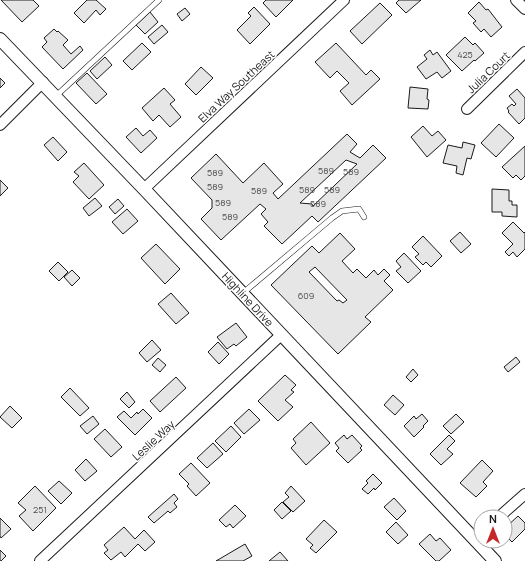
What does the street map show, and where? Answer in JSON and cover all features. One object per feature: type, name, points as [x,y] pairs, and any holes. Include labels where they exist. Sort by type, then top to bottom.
[{"type":"street","name":"Elva Way Southeast","points":[[144,189],[344,0]]},
{"type":"street","points":[[516,0],[525,9]]},
{"type":"street","name":"Highline Drive","points":[[0,39],[56,96],[281,335],[473,532]]},
{"type":"street","name":"Julia Court","points":[[467,109],[525,52]]},
{"type":"street","points":[[0,125],[42,82]]},
{"type":"street","name":"Leslie Way","points":[[40,561],[281,335]]},
{"type":"street","points":[[508,509],[525,494]]},
{"type":"street","name":"Highline Drive","points":[[486,549],[494,561]]},
{"type":"lane","points":[[56,96],[159,0]]},
{"type":"lane","points":[[243,294],[332,218],[342,212],[359,209],[364,217]]},
{"type":"building","points":[[1,0],[33,0],[39,6],[22,22]]},
{"type":"building","points":[[87,0],[96,0],[106,9],[100,15],[96,10],[84,23],[74,13]]},
{"type":"building","points":[[266,0],[293,0],[276,17],[263,3]]},
{"type":"building","points":[[399,0],[421,0],[406,13],[396,3]]},
{"type":"building","points":[[479,2],[486,10],[488,9],[502,27],[491,37],[484,29],[481,32],[473,23],[476,21],[468,13]]},
{"type":"building","points":[[380,3],[392,15],[362,44],[350,31]]},
{"type":"building","points":[[254,7],[270,24],[250,44],[237,30],[251,16],[248,13]]},
{"type":"building","points":[[185,8],[190,14],[182,21],[177,14]]},
{"type":"building","points":[[150,12],[158,22],[145,34],[136,25]]},
{"type":"building","points":[[162,25],[168,32],[154,44],[148,37]]},
{"type":"building","points":[[54,29],[68,40],[63,45],[71,54],[80,46],[83,50],[63,69],[42,47],[47,42],[44,38]]},
{"type":"building","points":[[465,37],[473,45],[475,43],[484,53],[462,71],[446,55]]},
{"type":"building","points":[[142,43],[151,52],[132,70],[123,61]]},
{"type":"building","points":[[336,43],[366,75],[371,70],[380,79],[352,105],[340,91],[349,83],[337,71],[330,78],[315,62]]},
{"type":"building","points":[[430,50],[433,55],[437,52],[451,71],[442,78],[437,72],[426,79],[417,67],[427,59],[424,55]]},
{"type":"building","points":[[105,57],[112,65],[97,79],[90,71]]},
{"type":"building","points":[[201,67],[213,78],[196,95],[185,84]]},
{"type":"building","points":[[87,73],[107,94],[96,104],[76,83]]},
{"type":"building","points":[[0,78],[5,83],[0,88]]},
{"type":"building","points":[[410,87],[428,89],[428,109],[408,108]]},
{"type":"building","points":[[164,88],[175,100],[170,104],[181,117],[170,127],[159,115],[153,121],[142,108]]},
{"type":"building","points":[[517,89],[525,98],[525,118],[519,124],[508,112],[509,111],[507,108],[512,104],[514,106],[516,104],[509,96]]},
{"type":"building","points":[[499,124],[514,138],[496,157],[481,143]]},
{"type":"building","points":[[423,126],[432,136],[438,131],[446,140],[427,157],[411,137]]},
{"type":"building","points":[[136,128],[143,136],[150,130],[157,138],[141,153],[126,137]]},
{"type":"building","points":[[347,134],[357,144],[350,152],[360,158],[373,145],[386,158],[318,222],[312,216],[282,244],[264,226],[268,222],[261,214],[266,209],[260,204],[221,240],[201,219],[212,208],[212,200],[191,178],[216,154],[243,183],[264,163],[283,184],[273,193],[278,199]],"holes":[[[346,160],[357,164],[313,206],[312,204],[300,203]]]},
{"type":"building","points":[[53,137],[67,152],[58,161],[44,145]]},
{"type":"building","points":[[463,142],[475,145],[471,159],[467,158],[463,175],[456,173],[457,166],[443,163],[448,145],[462,148]]},
{"type":"building","points":[[525,146],[525,176],[521,180],[516,175],[513,178],[502,167]]},
{"type":"building","points":[[84,163],[104,185],[89,199],[73,182],[79,176],[74,172]]},
{"type":"building","points":[[0,180],[8,188],[0,196]]},
{"type":"building","points":[[492,189],[509,190],[509,201],[512,201],[512,205],[517,205],[517,217],[502,216],[502,212],[492,212]]},
{"type":"building","points":[[95,198],[102,206],[89,216],[83,208]]},
{"type":"building","points":[[118,199],[124,206],[115,214],[109,207]]},
{"type":"building","points":[[127,209],[138,221],[123,234],[112,222]]},
{"type":"building","points":[[513,222],[524,233],[525,232],[525,249],[517,257],[513,252],[509,256],[505,252],[513,244],[502,233]]},
{"type":"building","points":[[460,232],[471,244],[461,253],[450,241]]},
{"type":"building","points":[[340,233],[355,249],[342,261],[353,273],[357,269],[366,278],[374,270],[378,275],[384,269],[390,275],[384,281],[393,290],[365,317],[371,322],[338,354],[271,285],[312,246],[319,253]],"holes":[[[315,267],[347,300],[343,303],[339,300],[337,301],[309,272]]]},
{"type":"building","points":[[423,236],[442,256],[431,267],[426,262],[423,265],[415,257],[419,254],[412,247]]},
{"type":"building","points":[[156,244],[180,269],[165,284],[141,258]]},
{"type":"building","points":[[404,253],[421,271],[408,283],[396,271],[401,267],[396,261]]},
{"type":"building","points":[[58,262],[68,272],[59,281],[49,271]]},
{"type":"building","points":[[72,270],[80,278],[72,286],[64,277]]},
{"type":"building","points":[[171,293],[189,313],[176,324],[158,304]]},
{"type":"building","points":[[236,323],[247,337],[236,346],[234,344],[227,349],[217,337]]},
{"type":"building","points":[[152,340],[161,350],[147,362],[139,353]]},
{"type":"building","points":[[218,342],[229,354],[219,364],[208,352]]},
{"type":"building","points":[[516,357],[520,362],[508,372],[504,367]]},
{"type":"building","points":[[158,358],[166,365],[160,372],[152,365]]},
{"type":"building","points":[[413,369],[418,375],[411,382],[406,377]]},
{"type":"building","points":[[285,375],[296,385],[291,390],[294,392],[285,400],[293,407],[278,421],[258,401]]},
{"type":"building","points":[[176,377],[186,388],[160,412],[150,401]]},
{"type":"building","points":[[70,388],[89,408],[80,416],[61,397]]},
{"type":"building","points":[[127,392],[135,402],[129,408],[120,399]]},
{"type":"building","points":[[393,395],[404,405],[395,415],[384,405]]},
{"type":"building","points":[[10,406],[22,418],[12,428],[0,417]]},
{"type":"building","points":[[143,409],[152,418],[135,435],[117,417],[124,411],[131,418]]},
{"type":"building","points":[[249,409],[260,420],[244,434],[234,423]]},
{"type":"building","points":[[422,414],[428,421],[414,437],[404,426],[414,416],[416,419]]},
{"type":"building","points":[[456,414],[464,422],[451,434],[443,426]]},
{"type":"building","points":[[93,416],[99,424],[87,434],[80,426]]},
{"type":"building","points":[[311,422],[330,443],[306,465],[291,448],[296,443],[293,439]]},
{"type":"building","points":[[231,426],[241,437],[226,452],[215,441]]},
{"type":"building","points":[[105,429],[122,447],[111,457],[94,439]]},
{"type":"building","points":[[344,435],[347,439],[352,435],[362,446],[360,448],[362,450],[348,463],[336,451],[339,448],[335,443]]},
{"type":"building","points":[[449,435],[455,441],[447,449],[453,454],[441,465],[430,454]]},
{"type":"building","points":[[213,443],[223,454],[207,468],[197,458]]},
{"type":"building","points":[[86,459],[97,471],[85,481],[75,470]]},
{"type":"building","points":[[482,460],[493,471],[483,482],[487,486],[476,497],[460,483]]},
{"type":"building","points":[[191,463],[210,483],[196,496],[187,486],[189,484],[179,474]]},
{"type":"building","points":[[373,474],[382,483],[368,494],[362,489],[368,483],[366,481]]},
{"type":"building","points":[[59,481],[72,493],[61,504],[48,491]]},
{"type":"building","points":[[35,486],[56,508],[33,531],[19,516],[26,510],[18,503]]},
{"type":"building","points":[[291,486],[305,501],[293,512],[283,502],[289,497],[285,493]]},
{"type":"building","points":[[174,494],[178,499],[174,503],[177,507],[170,513],[168,511],[154,523],[148,517]]},
{"type":"building","points":[[394,498],[406,511],[397,520],[384,507]]},
{"type":"building","points":[[282,502],[291,511],[282,519],[274,510]]},
{"type":"building","points":[[235,505],[246,516],[233,528],[230,524],[226,527],[219,520]]},
{"type":"building","points":[[518,516],[525,523],[525,529],[513,541],[513,521]]},
{"type":"building","points":[[0,518],[11,529],[1,538],[0,536]]},
{"type":"building","points":[[324,520],[337,532],[316,553],[310,548],[313,545],[306,539]]},
{"type":"building","points":[[396,522],[408,535],[398,544],[386,532]]},
{"type":"building","points":[[124,527],[135,539],[144,530],[155,542],[145,551],[138,544],[125,557],[121,552],[111,560],[104,553],[108,550],[104,545]]},
{"type":"building","points":[[430,534],[436,541],[440,538],[451,550],[439,561],[436,561],[419,544]]},
{"type":"building","points":[[245,544],[252,556],[243,561],[216,561]]},
{"type":"building","points":[[0,550],[6,556],[1,561],[0,561]]},
{"type":"building","points":[[280,552],[288,561],[269,561]]}]
